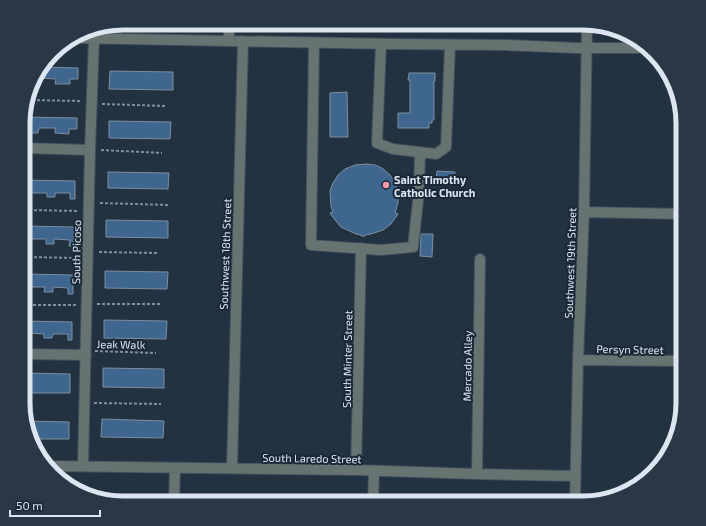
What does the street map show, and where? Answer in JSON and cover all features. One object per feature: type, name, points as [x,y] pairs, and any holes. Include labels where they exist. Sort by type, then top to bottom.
[{"type":"street","points":[[228,41],[229,30]]},
{"type":"street","name":"Southwest 19th Street","points":[[575,496],[578,360],[584,212],[588,30]]},
{"type":"street","points":[[86,38],[638,48]]},
{"type":"street","name":"South Picoso","points":[[83,466],[88,207],[94,38]]},
{"type":"street","name":"Southwest 18th Street","points":[[232,468],[243,41]]},
{"type":"street","points":[[314,43],[311,245],[381,250],[413,248],[419,192],[420,152]]},
{"type":"street","points":[[381,44],[377,143],[393,149],[436,154],[446,147],[450,45]]},
{"type":"street","points":[[30,148],[90,150]]},
{"type":"street","points":[[584,212],[676,214]]},
{"type":"street","name":"South Minter Street","points":[[356,470],[361,248]]},
{"type":"street","name":"Mercado Alley","points":[[477,474],[480,259]]},
{"type":"street","points":[[30,354],[86,353]]},
{"type":"street","name":"Persyn Street","points":[[578,360],[676,362]]},
{"type":"street","name":"South Laredo Street","points":[[54,466],[356,470],[575,476]]},
{"type":"street","points":[[174,496],[175,468]]},
{"type":"street","points":[[373,496],[374,471]]},
{"type":"path","points":[[33,100],[84,101],[91,104],[167,106]]},
{"type":"path","points":[[90,150],[162,153]]},
{"type":"path","points":[[30,210],[169,205]]},
{"type":"path","points":[[30,258],[159,253]]},
{"type":"path","points":[[30,305],[87,306],[98,304],[161,304]]},
{"type":"path","name":"Jeak Walk","points":[[86,353],[156,353]]},
{"type":"path","points":[[85,403],[161,404]]},
{"type":"green space","points":[[453,30],[506,30],[506,31]]},
{"type":"building","points":[[49,67],[78,68],[78,79],[70,79],[70,84],[55,84],[56,79],[41,78]]},
{"type":"building","points":[[110,71],[173,72],[173,90],[109,89]]},
{"type":"building","points":[[409,73],[435,73],[434,120],[432,120],[432,123],[429,123],[429,128],[398,128],[398,113],[410,113]]},
{"type":"building","points":[[347,92],[348,137],[330,137],[330,93]]},
{"type":"building","points":[[30,117],[77,118],[77,129],[69,129],[69,134],[55,133],[55,128],[39,128],[38,133],[30,133]]},
{"type":"building","points":[[109,121],[171,122],[170,139],[109,138]]},
{"type":"building","points":[[355,165],[375,165],[382,168],[395,182],[398,193],[398,203],[395,213],[398,214],[391,224],[383,230],[361,236],[341,227],[330,213],[333,212],[330,191],[338,175],[345,169]]},
{"type":"building","points":[[437,171],[455,172],[455,182],[436,182]]},
{"type":"building","points":[[108,172],[169,173],[168,189],[108,188]]},
{"type":"building","points":[[30,180],[75,181],[75,199],[70,199],[70,193],[55,193],[55,197],[47,197],[47,193],[31,193],[31,197]]},
{"type":"building","points":[[106,220],[168,221],[168,238],[106,237]]},
{"type":"building","points":[[30,226],[74,227],[74,246],[69,246],[70,240],[54,239],[54,244],[46,244],[46,239],[30,239]]},
{"type":"building","points":[[421,234],[433,234],[432,257],[420,256]]},
{"type":"building","points":[[105,271],[168,272],[167,289],[105,288]]},
{"type":"building","points":[[30,274],[73,275],[73,294],[68,294],[68,288],[53,287],[53,292],[44,292],[45,287],[30,287]]},
{"type":"building","points":[[104,320],[167,321],[166,339],[104,338]]},
{"type":"building","points":[[30,321],[72,322],[72,340],[68,340],[68,334],[53,334],[52,338],[44,338],[44,334],[30,333]]},
{"type":"building","points":[[103,368],[164,369],[164,388],[103,387]]},
{"type":"building","points":[[30,373],[70,374],[70,393],[30,393]]},
{"type":"building","points":[[102,419],[164,421],[163,438],[101,437]]},
{"type":"building","points":[[32,421],[69,422],[69,439],[38,439]]},
{"type":"place","name":"Saint Timothy Catholic Church","points":[[386,185]]}]
